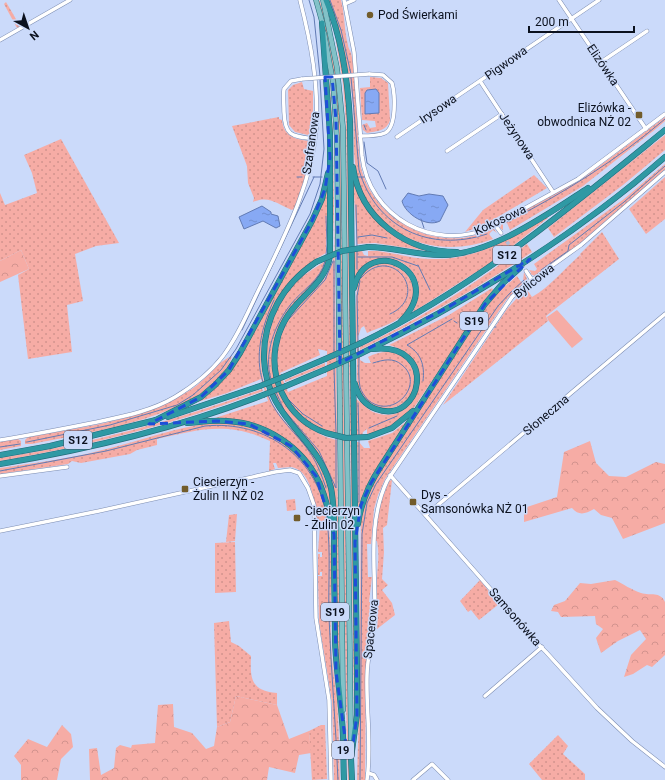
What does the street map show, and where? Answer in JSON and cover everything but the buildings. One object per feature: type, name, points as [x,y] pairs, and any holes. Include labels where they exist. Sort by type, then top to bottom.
[{"type":"highway","points":[[326,0],[339,41],[348,89],[351,155],[355,542]]},
{"type":"highway","points":[[322,22],[330,158],[331,246],[328,265],[319,282],[294,307],[283,324],[276,341],[274,358],[278,385],[289,405],[304,422],[326,433],[346,438],[368,437],[386,431],[402,422],[428,393]]},
{"type":"highway","name":"S12","points":[[0,455],[57,444],[154,421],[260,386],[361,343],[431,307],[482,273],[665,130]]},
{"type":"highway","points":[[351,155],[354,172],[362,197],[371,210],[388,229],[403,239],[421,246],[445,251],[470,252],[505,238],[610,174]]},
{"type":"highway","name":"S12","points":[[0,464],[71,451],[182,423],[263,395],[360,354],[445,309],[530,259],[569,233],[665,157]]},
{"type":"highway","points":[[154,421],[201,397],[216,385],[235,362],[314,217],[325,189],[330,158]]},
{"type":"highway","name":"S19","points":[[342,720],[336,667],[333,500],[327,475],[314,452],[279,408],[270,388],[264,362],[266,337],[276,306],[292,281],[316,262],[346,250],[368,247],[431,255],[454,255],[470,252]]},
{"type":"highway","name":"S19","points":[[351,758],[357,714],[355,542],[361,505],[371,483],[491,295],[530,259]]},
{"type":"highway","points":[[352,297],[358,277],[370,265],[386,260],[395,262],[404,267],[414,280],[416,297],[410,310],[396,325]]},
{"type":"highway","points":[[353,375],[361,398],[369,406],[378,410],[396,409],[406,404],[413,396],[417,385],[417,375],[414,365],[408,357],[399,351],[390,349],[368,350]]},
{"type":"highway","points":[[182,423],[216,421],[237,422],[261,429],[287,443],[304,459],[319,481],[327,503],[334,534]]},
{"type":"highway","name":"19","points":[[342,720],[344,780]]},
{"type":"highway","name":"19","points":[[351,758],[352,780]]},
{"type":"main road","points":[[316,0],[322,22],[333,82],[337,132],[344,663],[342,720]]},
{"type":"main road","points":[[323,0],[338,75],[343,128],[351,758]]},
{"type":"street","points":[[0,40],[70,0]]},
{"type":"street","name":"Szafranowa","points":[[0,440],[127,415],[144,410],[175,397],[205,375],[226,352],[241,326],[300,202],[309,169],[315,139],[316,102],[313,57],[300,0]]},
{"type":"street","points":[[344,2],[354,0]]},
{"type":"street","name":"Elizówka","points":[[559,0],[646,130]]},
{"type":"street","name":"Pigwowa","points":[[480,81],[599,0]]},
{"type":"street","name":"Kokosowa","points":[[344,2],[354,52],[363,163],[370,185],[382,204],[402,222],[424,232],[450,236],[476,233],[495,224],[586,173],[646,130],[665,114]]},
{"type":"street","points":[[601,62],[647,31]]},
{"type":"street","points":[[315,139],[293,135],[287,130],[285,125],[284,89],[291,81],[369,74],[383,75],[392,83],[394,121],[391,127],[384,133],[360,136]]},
{"type":"street","name":"Jeżynowa","points":[[480,81],[554,192]]},
{"type":"street","name":"Irysowa","points":[[397,137],[480,81]]},
{"type":"street","points":[[447,151],[502,114]]},
{"type":"street","name":"Bylicowa","points":[[390,475],[506,304],[516,293],[532,280],[578,248],[665,172]]},
{"type":"street","points":[[495,224],[501,233]]},
{"type":"street","points":[[526,271],[532,280]]},
{"type":"street","name":"Słoneczna","points":[[426,515],[665,314]]},
{"type":"street","points":[[0,476],[67,467]]},
{"type":"street","points":[[0,531],[99,511],[275,472],[290,470],[299,473],[310,491],[314,510],[316,614],[329,700],[331,780]]},
{"type":"street","name":"Samsonówka","points":[[390,475],[494,593],[521,627],[542,647],[601,712],[635,744],[665,767]]},
{"type":"street","name":"Spacerowa","points":[[368,780],[367,675],[375,612],[374,525],[380,499],[390,475]]},
{"type":"street","points":[[485,696],[542,647]]},
{"type":"street","points":[[413,780],[432,764],[448,780]]},
{"type":"street","points":[[368,773],[374,775],[377,780]]},
{"type":"highlighted area","points":[[325,77],[332,77],[336,120],[340,363],[445,309],[530,259],[485,304],[371,483],[361,505],[355,542],[357,715],[351,758],[351,752],[347,752],[336,672],[334,534],[316,476],[291,446],[249,424],[216,421],[149,424],[201,397],[229,370],[312,221],[325,189],[330,158]]},
{"type":"green space","points":[[318,0],[320,1],[332,47],[340,111],[348,731],[350,780],[348,780],[346,704],[338,115],[330,49]]},
{"type":"green space","points":[[329,0],[341,0],[348,47],[351,53],[356,84],[361,168],[367,184],[375,198],[386,211],[399,221],[413,229],[429,235],[445,238],[462,238],[474,236],[494,229],[497,233],[493,230],[489,234],[493,239],[473,245],[453,247],[433,245],[414,240],[397,232],[381,220],[369,204],[360,185],[357,174],[354,151],[352,94],[348,70]]},
{"type":"green space","points":[[6,2],[20,26],[17,28],[4,4]]},
{"type":"green space","points":[[334,29],[342,58],[349,117],[356,672],[354,720],[346,125],[343,84]]},
{"type":"green space","points":[[327,71],[330,87],[333,134],[337,435],[323,430],[309,422],[302,417],[292,405],[282,386],[277,361],[278,348],[286,324],[302,302],[325,278],[329,272],[333,259],[333,190]],"holes":[[[318,349],[327,351],[327,376],[288,392],[280,373],[320,355]]]},
{"type":"green space","points":[[370,77],[381,78],[388,83],[390,120],[389,124],[384,128],[367,133],[363,130],[362,125],[367,123],[370,128],[376,127],[375,121],[362,120],[360,88],[370,87]]},
{"type":"green space","points":[[302,82],[304,89],[313,91],[313,130],[308,135],[295,132],[289,125],[288,90],[293,85]]},
{"type":"green space","points":[[279,117],[279,119],[282,120],[283,126],[288,134],[295,138],[309,141],[312,144],[305,178],[295,208],[292,210],[264,199],[253,202],[254,198],[248,183],[247,166],[232,126]]},
{"type":"green space","points":[[665,117],[665,121],[657,128],[583,186],[510,230],[507,223],[503,224],[503,230],[500,228],[502,223],[582,179]]},
{"type":"green space","points":[[665,135],[665,150],[623,185],[554,237],[548,228]]},
{"type":"green space","points":[[61,139],[119,243],[96,246],[75,254],[83,301],[67,305],[72,352],[28,359],[18,275],[29,269],[21,250],[0,261],[0,193],[5,205],[37,193],[32,173],[24,155]]},
{"type":"green space","points":[[665,164],[665,170],[576,247],[535,276],[530,274],[531,273],[529,270],[535,271],[537,269],[534,264],[624,199]]},
{"type":"green space","points":[[534,175],[547,188],[484,225],[465,232],[483,210]]},
{"type":"green space","points":[[665,177],[665,219],[646,234],[629,209]]},
{"type":"green space","points":[[353,179],[366,207],[381,225],[400,238],[428,251],[375,243],[357,244]]},
{"type":"green space","points":[[328,184],[326,253],[308,265],[292,280],[278,298],[269,317],[263,338],[261,360],[264,382],[272,403],[276,410],[312,452],[324,473],[331,499],[331,515],[313,470],[300,451],[291,443],[271,432],[234,421],[215,418],[268,401],[261,379],[227,393],[194,403],[221,382],[233,367],[318,215]]},
{"type":"green space","points":[[547,217],[548,218],[495,260],[413,312],[419,291],[418,283],[415,275],[403,264],[396,260],[380,258],[367,264],[354,277],[354,252],[362,251],[364,255],[368,256],[368,251],[377,251],[424,259],[447,259],[478,252],[492,247]]},
{"type":"green space","points":[[602,232],[619,259],[546,316],[548,321],[443,405],[507,309],[526,288],[532,297],[539,293],[580,255],[583,260],[580,254]]},
{"type":"green space","points":[[527,244],[532,252],[511,266],[448,304],[360,350],[360,347],[404,325],[467,287]]},
{"type":"green space","points":[[21,250],[29,269],[0,282],[0,261]]},
{"type":"green space","points":[[327,260],[320,277],[291,308],[280,324],[275,335],[272,358],[276,381],[281,392],[293,410],[309,427],[322,435],[337,440],[340,678],[338,661],[334,493],[330,479],[320,457],[284,413],[276,400],[268,370],[267,354],[268,339],[272,323],[285,295],[294,284]]},
{"type":"green space","points":[[383,263],[393,265],[401,269],[412,282],[414,290],[410,307],[404,315],[391,323],[367,333],[364,326],[361,328],[358,337],[360,360],[365,363],[371,363],[368,357],[382,352],[394,353],[404,358],[411,366],[414,376],[414,387],[409,397],[400,405],[388,408],[377,407],[367,401],[360,391],[357,378],[356,297],[358,285],[362,274],[366,270]]},
{"type":"green space","points":[[524,272],[527,279],[507,299],[385,479],[378,495],[374,509],[371,544],[367,544],[368,577],[372,577],[369,602],[371,603],[373,610],[366,659],[365,780],[357,780],[361,514],[367,495],[377,476],[489,303],[496,294],[517,276],[521,282],[523,281]]},
{"type":"green space","points":[[492,288],[493,290],[413,409],[391,427],[367,435],[367,429],[363,432],[362,436],[356,436],[356,399],[373,412],[391,415],[403,410],[413,401],[418,389],[419,376],[415,363],[405,352],[389,345],[449,315]]},
{"type":"green space","points":[[557,310],[583,339],[572,348],[548,320],[547,317]]},
{"type":"green space","points":[[232,356],[221,377],[201,394],[175,407],[146,418],[114,427],[32,444],[25,444],[25,440],[28,437],[122,419],[159,406],[191,390],[220,363]]},
{"type":"green space","points":[[325,363],[325,366],[285,382],[285,380]]},
{"type":"green space","points":[[262,389],[263,391],[231,403],[166,423],[100,441],[0,461],[0,458],[67,446],[133,430],[198,411]]},
{"type":"green space","points":[[407,421],[365,489],[358,510],[357,442],[359,442],[364,448],[370,448],[368,441],[392,433]]},
{"type":"green space","points":[[221,422],[239,424],[256,429],[273,437],[288,447],[306,466],[318,487],[326,510],[330,535],[331,646],[338,711],[340,780],[334,780],[332,702],[319,622],[318,576],[322,576],[322,572],[318,575],[318,554],[322,557],[322,552],[318,552],[320,525],[318,525],[312,491],[304,475],[299,470],[291,467],[278,468],[276,463],[273,463],[275,469],[269,471],[270,441],[241,431],[227,429],[200,430],[157,439],[157,445],[137,450],[130,454],[81,463],[72,461],[68,464],[0,474],[0,468],[77,456],[191,426]]},
{"type":"green space","points":[[18,439],[21,441],[21,446],[0,450],[0,441]]},
{"type":"green space","points":[[590,441],[596,463],[609,476],[626,477],[656,462],[665,464],[665,523],[623,539],[612,518],[601,515],[594,509],[588,512],[580,513],[572,508],[524,522],[524,508],[557,497],[564,452]]},
{"type":"green space","points":[[392,480],[387,525],[383,528],[384,552],[382,579],[388,585],[382,590],[392,603],[395,615],[377,629],[378,552],[377,541],[375,541],[379,507],[389,481]]},
{"type":"green space","points":[[295,499],[296,510],[287,511],[286,500]]},
{"type":"green space","points":[[237,514],[235,541],[226,542],[229,515]]},
{"type":"green space","points":[[235,542],[236,592],[215,593],[215,543]]},
{"type":"green space","points":[[480,580],[499,604],[479,620],[471,610],[468,612],[460,601]]},
{"type":"green space","points":[[615,580],[641,593],[661,596],[665,602],[665,655],[652,667],[647,665],[633,674],[624,677],[631,655],[646,639],[640,630],[618,641],[601,653],[596,638],[603,629],[596,624],[595,616],[561,617],[558,612],[551,611],[554,605],[565,601],[580,583],[591,584]]},
{"type":"green space","points":[[229,621],[231,642],[239,646],[251,656],[251,671],[254,682],[262,690],[277,693],[277,705],[236,696],[230,722],[217,727],[214,623]]},
{"type":"green space","points":[[236,696],[277,705],[289,739],[309,731],[311,753],[299,755],[295,773],[269,767],[267,780],[90,780],[89,749],[97,748],[101,775],[114,768],[116,748],[120,745],[131,748],[132,745],[155,743],[158,705],[173,704],[174,727],[192,733],[206,749],[214,746],[217,727],[230,722]]},
{"type":"green space","points":[[62,725],[71,734],[73,747],[61,759],[57,780],[21,780],[21,765],[14,756],[28,739],[47,747]]},
{"type":"green space","points":[[321,725],[325,725],[327,779],[312,780],[309,731]]},
{"type":"green space","points":[[558,735],[568,746],[563,754],[585,774],[585,780],[542,780],[529,764]]},
{"type":"water","points":[[376,89],[379,93],[379,113],[365,114],[365,93],[367,90]]},
{"type":"water","points":[[408,193],[419,196],[429,194],[443,196],[448,205],[440,221],[429,223],[417,218],[407,211],[402,201]]},
{"type":"water","points":[[262,206],[271,212],[271,214],[278,216],[280,226],[276,228],[263,221],[244,229],[239,217]]},
{"type":"waterway","points":[[309,0],[314,17],[320,76]]},
{"type":"waterway","points":[[330,0],[341,30],[351,74]]},
{"type":"waterway","points":[[351,77],[359,170],[367,190],[378,207],[392,221],[408,231],[426,237],[445,240],[466,239],[487,234]]},
{"type":"waterway","points":[[27,442],[110,425],[177,405],[193,395],[221,370],[236,349],[310,214],[320,184],[324,149],[320,79]]},
{"type":"waterway","points":[[507,222],[549,199],[609,162],[665,119]]},
{"type":"waterway","points":[[364,125],[366,130]]},
{"type":"waterway","points":[[364,142],[367,163],[378,171],[386,189]]},
{"type":"waterway","points":[[541,270],[568,251],[569,245],[624,202],[665,166]]},
{"type":"waterway","points":[[297,177],[302,177]]},
{"type":"waterway","points":[[313,177],[322,177]]},
{"type":"waterway","points":[[242,330],[314,177]]},
{"type":"waterway","points":[[358,177],[366,177]]},
{"type":"waterway","points":[[356,205],[357,246]]},
{"type":"waterway","points":[[326,216],[326,256]]},
{"type":"waterway","points":[[421,219],[424,228]]},
{"type":"waterway","points":[[358,237],[372,235],[387,238]]},
{"type":"waterway","points":[[357,251],[357,269]]},
{"type":"waterway","points":[[358,257],[392,257],[418,266]]},
{"type":"waterway","points":[[271,379],[268,360],[272,340],[280,321],[295,299],[320,274],[325,261]]},
{"type":"waterway","points":[[289,319],[325,280],[333,261]]},
{"type":"waterway","points":[[334,261],[334,353]]},
{"type":"waterway","points":[[418,265],[430,290]]},
{"type":"waterway","points":[[361,278],[373,268],[384,266],[394,269],[402,275],[407,285],[407,295],[402,306],[390,314]]},
{"type":"waterway","points":[[360,780],[362,534],[367,503],[376,484],[498,306],[524,280]]},
{"type":"waterway","points":[[358,341],[357,296],[360,281]]},
{"type":"waterway","points":[[263,382],[260,372],[259,352],[263,330],[274,300]]},
{"type":"waterway","points":[[423,381],[423,365],[421,360],[416,352],[407,345],[452,319]]},
{"type":"waterway","points":[[283,330],[286,324]]},
{"type":"waterway","points":[[358,346],[358,353]]},
{"type":"waterway","points":[[359,356],[359,383],[361,390],[368,400],[378,405],[387,406],[396,403],[403,398],[408,390],[410,381],[408,373],[399,362],[384,360],[373,363]]},
{"type":"waterway","points":[[334,368],[336,433]]},
{"type":"waterway","points":[[276,392],[284,410],[319,451],[336,488],[336,438]]},
{"type":"waterway","points":[[268,395],[282,419],[306,446],[316,462],[326,488]]},
{"type":"waterway","points":[[287,398],[303,414],[322,426]]},
{"type":"waterway","points":[[358,403],[359,436]]},
{"type":"waterway","points":[[369,428],[397,416]]},
{"type":"waterway","points":[[0,471],[106,451],[205,426],[227,426],[249,429],[268,437],[286,448],[301,461],[313,478],[322,498],[327,520],[329,556],[329,617],[338,780]]},
{"type":"waterway","points":[[359,439],[359,502]]},
{"type":"waterway","points":[[0,447],[20,444]]},
{"type":"tunnel","points":[[504,237],[526,271]]},
{"type":"place","name":"Pod Świerkami","points":[[370,15]]},
{"type":"place","name":"Elizówka - obwodnica NŻ 02","points":[[639,115]]},
{"type":"place","name":"Ciecierzyn - Żulin II NŻ 02","points":[[185,489]]},
{"type":"place","name":"Dys - Samsonówka NŻ 01","points":[[413,502]]},
{"type":"place","name":"Ciecierzyn - Żulin 02","points":[[297,518]]}]
